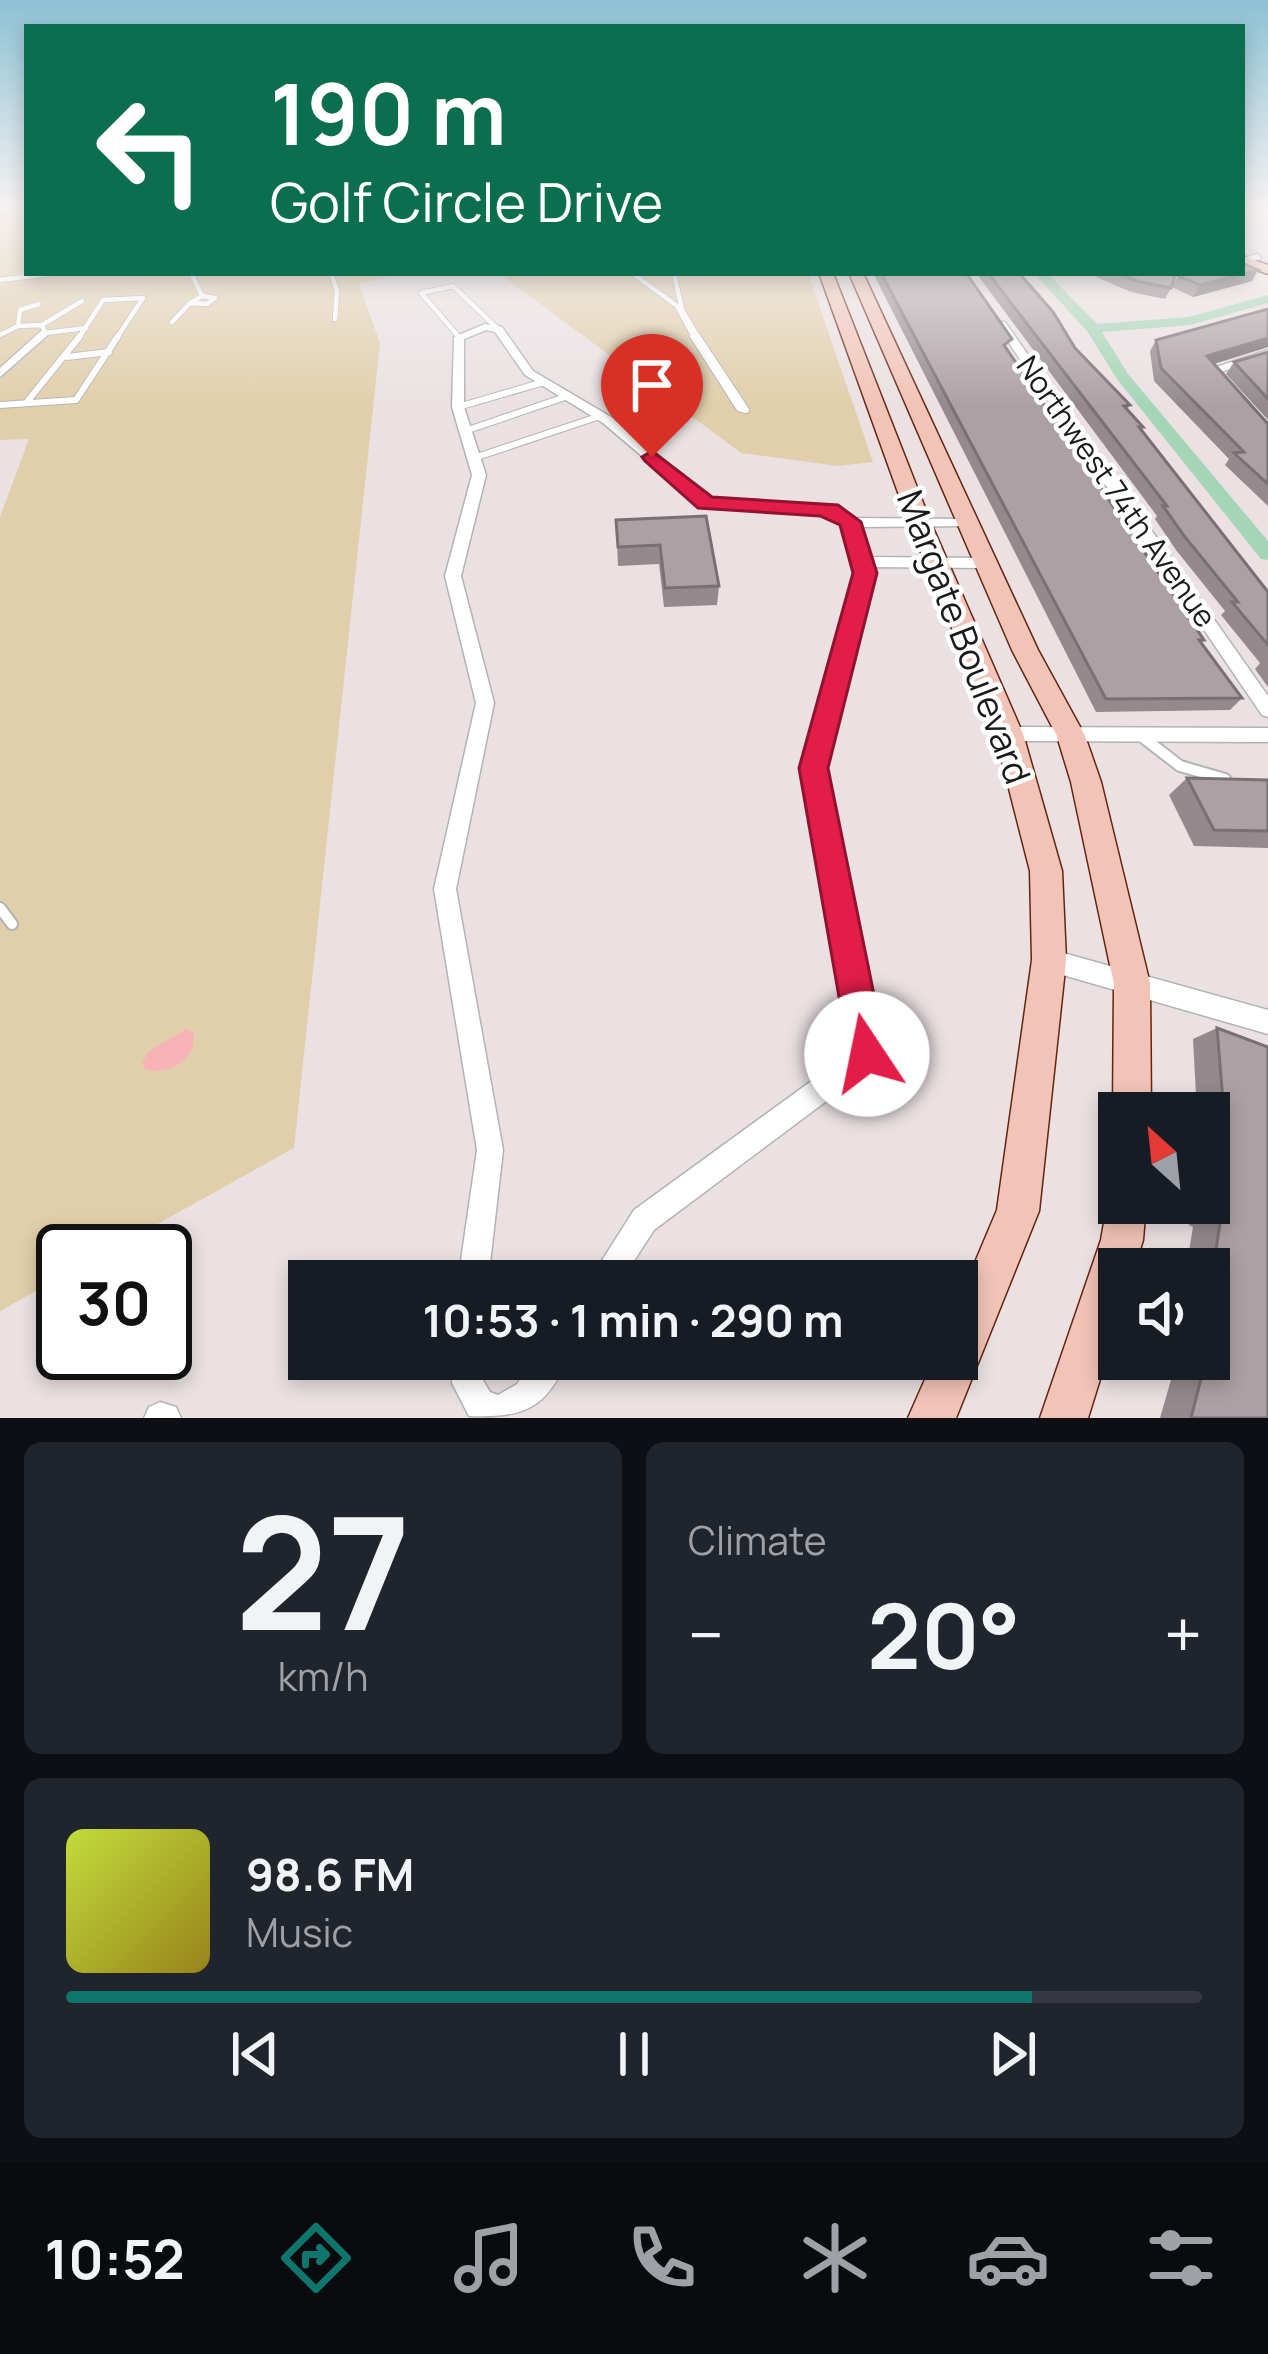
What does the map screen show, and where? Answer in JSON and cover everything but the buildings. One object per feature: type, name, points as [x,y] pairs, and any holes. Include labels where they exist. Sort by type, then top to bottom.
[{"type":"street","name":"Margate Boulevard","points":[[827,276],[920,523],[1009,734],[1046,871],[1049,960],[1018,1211],[978,1308]]},
{"type":"street","name":"Margate Boulevard","points":[[857,276],[985,563],[1071,736],[1132,984],[1132,1092]]},
{"type":"street","name":"Northwest 74th Avenue","points":[[991,311],[1268,710]]},
{"type":"street","points":[[476,1260],[490,1150],[445,889],[485,703],[453,576],[479,475],[458,407],[459,337],[484,327],[498,329],[530,373],[600,416],[706,503],[838,512],[850,522],[865,573],[814,768],[867,1054],[644,1220],[618,1260]]},
{"type":"street","points":[[0,374],[44,329]]},
{"type":"street","points":[[1228,393],[1210,371],[1268,353]]},
{"type":"street","points":[[850,522],[967,523]]},
{"type":"street","points":[[862,562],[985,563]]},
{"type":"street","points":[[1009,734],[1268,735]]},
{"type":"street","points":[[1049,960],[1268,1022]]},
{"type":"street","points":[[1064,1418],[1123,1224]]},
{"type":"street","points":[[468,1380],[480,1406],[500,1411],[528,1395],[538,1380]]},
{"type":"street","name":"Margate Boulevard","points":[[932,1418],[948,1380]]},
{"type":"lane","points":[[0,280],[32,276]]},
{"type":"lane","points":[[192,276],[202,296]]},
{"type":"lane","points":[[335,276],[335,320]]},
{"type":"lane","points":[[636,276],[676,306],[712,371],[739,408],[746,410],[729,373],[700,341],[679,304],[674,276]]},
{"type":"lane","points":[[459,337],[422,293],[453,286],[498,329]]},
{"type":"lane","points":[[172,322],[190,303],[202,296],[215,298],[207,304],[190,303]]},
{"type":"lane","points":[[0,405],[76,400],[143,298],[68,301]]},
{"type":"lane","points":[[26,404],[67,357],[103,300]]},
{"type":"lane","points":[[44,329],[82,301]]},
{"type":"lane","points":[[19,326],[20,310],[39,304]]},
{"type":"lane","points":[[0,335],[19,326],[86,328]]},
{"type":"lane","points":[[67,357],[110,352]]},
{"type":"lane","points":[[458,407],[544,382]]},
{"type":"lane","points":[[465,431],[568,397]]},
{"type":"lane","points":[[474,458],[600,416]]},
{"type":"lane","points":[[1142,736],[1180,766],[1235,780]]},
{"type":"lane","points":[[0,908],[12,924]]},
{"type":"shaded area","points":[[0,273],[392,276],[359,284],[380,343],[294,1148],[157,1224],[36,1224],[36,1291],[0,1311],[0,517],[29,439],[0,440]]},
{"type":"shaded area","points":[[503,276],[809,276],[873,462],[838,466],[741,453]]},
{"type":"sand","points":[[186,1029],[194,1033],[186,1058],[172,1067],[146,1070],[142,1064],[148,1052]]},
{"type":"waterway","points":[[1043,276],[1093,329]]},
{"type":"waterway","points":[[1093,329],[1190,321],[1268,299]]},
{"type":"waterway","points":[[1093,329],[1122,376],[1268,554]]},
{"type":"route","points":[[652,457],[706,503],[820,509],[838,512],[850,522],[865,573],[814,768],[867,1054]]}]
